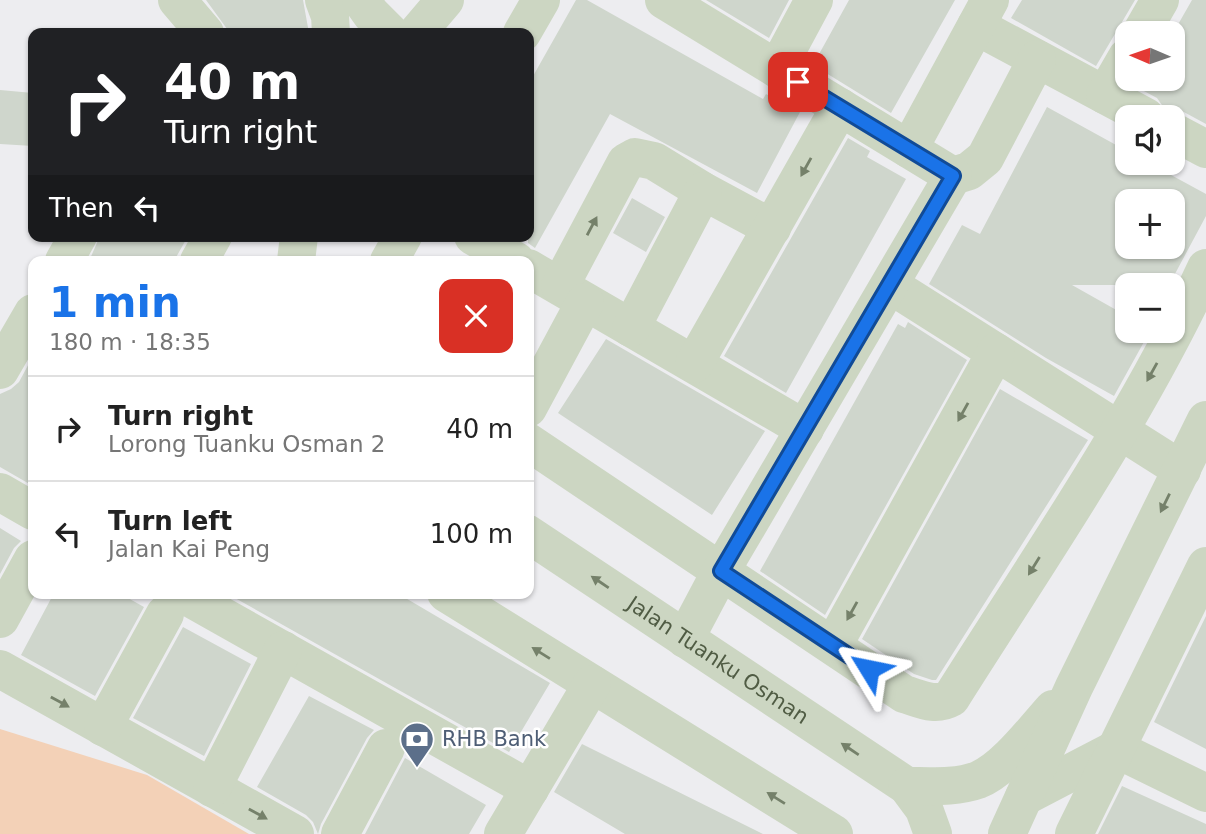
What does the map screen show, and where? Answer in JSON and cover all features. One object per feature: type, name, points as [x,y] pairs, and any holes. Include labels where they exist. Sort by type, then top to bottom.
[{"type":"street","points":[[324,0],[330,16],[331,28]]},
{"type":"street","points":[[361,0],[370,14],[385,28]]},
{"type":"street","points":[[408,0],[412,3],[430,0]]},
{"type":"street","points":[[421,28],[445,0]]},
{"type":"street","points":[[525,28],[541,0]]},
{"type":"street","points":[[664,0],[953,176]]},
{"type":"street","points":[[777,69],[814,0]]},
{"type":"street","points":[[1147,21],[1160,0]]},
{"type":"street","points":[[909,149],[983,13],[1037,59],[1124,105]]},
{"type":"street","points":[[685,639],[721,571],[953,176],[969,171],[985,158],[1037,59]]},
{"type":"street","points":[[1105,95],[1115,78]]},
{"type":"street","points":[[694,364],[840,107]]},
{"type":"street","points":[[1185,138],[1206,149]]},
{"type":"street","points":[[534,383],[558,285],[626,162],[635,157],[654,161],[772,228]]},
{"type":"street","points":[[632,328],[703,191]]},
{"type":"street","points":[[483,242],[507,256]]},
{"type":"street","points":[[534,446],[834,644],[904,694],[927,702],[942,703],[951,698],[1120,430],[1206,268]]},
{"type":"street","points":[[558,285],[805,429]]},
{"type":"street","points":[[890,285],[1182,470]]},
{"type":"street","points":[[0,370],[28,322]]},
{"type":"street","points":[[834,644],[996,352]]},
{"type":"street","points":[[1007,834],[1074,687],[1206,420]]},
{"type":"street","points":[[0,492],[28,508]]},
{"type":"street","name":"Jalan Tuanku Osman","points":[[534,538],[907,786]]},
{"type":"street","points":[[1074,834],[1206,566]]},
{"type":"street","points":[[0,619],[28,568]]},
{"type":"street","points":[[456,599],[834,834]]},
{"type":"street","points":[[103,727],[173,604],[282,650],[530,789]]},
{"type":"street","points":[[212,788],[282,650]]},
{"type":"street","points":[[0,669],[295,834]]},
{"type":"street","points":[[514,830],[530,789],[592,684]]},
{"type":"street","points":[[907,786],[948,786],[980,779],[1002,763],[1074,687]]},
{"type":"street","points":[[340,834],[386,748]]},
{"type":"street","points":[[1024,797],[1116,749]]},
{"type":"street","points":[[1116,749],[1206,793]]},
{"type":"street","points":[[907,786],[924,810],[933,834]]},
{"type":"shaded area","points":[[0,729],[147,775],[249,834],[0,834]]},
{"type":"building","points":[[206,0],[303,0],[308,28],[226,28]]},
{"type":"building","points":[[576,0],[587,0],[763,99],[766,94],[800,112],[757,193],[610,114],[535,248],[528,243],[534,242],[534,74]]},
{"type":"building","points":[[706,0],[789,0],[769,38]]},
{"type":"building","points":[[849,0],[955,0],[891,113],[813,65]]},
{"type":"building","points":[[1022,0],[1135,0],[1123,21],[1115,21],[1115,34],[1096,66],[1011,18]]},
{"type":"building","points":[[1192,0],[1206,0],[1206,124],[1185,113],[1185,105],[1162,105],[1157,98],[1144,91],[1185,91],[1185,21],[1180,21]]},
{"type":"building","points":[[0,90],[28,93],[28,146],[0,144]]},
{"type":"building","points":[[1047,107],[1115,144],[1115,175],[1171,175],[1206,194],[1206,216],[1185,255],[1185,189],[1115,189],[1115,259],[1183,259],[1175,273],[1115,273],[1115,285],[1072,285],[1115,309],[1115,343],[1143,343],[1114,396],[1046,358],[929,284],[962,225],[980,234]]},
{"type":"building","points":[[848,138],[870,151],[867,157],[906,179],[786,393],[724,356]]},
{"type":"building","points":[[632,198],[665,217],[646,252],[613,233]]},
{"type":"building","points":[[97,242],[185,242],[177,256],[91,256]]},
{"type":"building","points":[[908,322],[967,360],[825,615],[760,571],[898,324],[905,328]]},
{"type":"building","points":[[606,339],[765,431],[712,515],[558,413]]},
{"type":"building","points":[[28,365],[28,483],[0,467],[0,394],[19,382]]},
{"type":"building","points":[[1000,389],[1088,440],[936,680],[932,680],[914,674],[862,639]]},
{"type":"building","points":[[0,528],[21,541],[14,548],[0,574]]},
{"type":"building","points":[[51,599],[130,599],[144,607],[95,696],[21,655]]},
{"type":"building","points":[[237,599],[407,599],[550,683],[509,752]]},
{"type":"building","points":[[1206,616],[1206,749],[1154,722]]},
{"type":"building","points":[[183,627],[251,664],[204,756],[133,718]]},
{"type":"building","points":[[309,696],[374,730],[367,738],[318,834],[313,822],[306,815],[257,787]]},
{"type":"building","points":[[582,744],[763,834],[625,834],[554,792]]},
{"type":"building","points":[[405,758],[486,805],[469,834],[365,834]]},
{"type":"building","points":[[1122,786],[1206,824],[1206,834],[1098,834]]},
{"type":"place","name":"RHB Bank","points":[[417,769]]},
{"type":"route","points":[[798,82],[953,176],[721,571],[869,669]]}]
